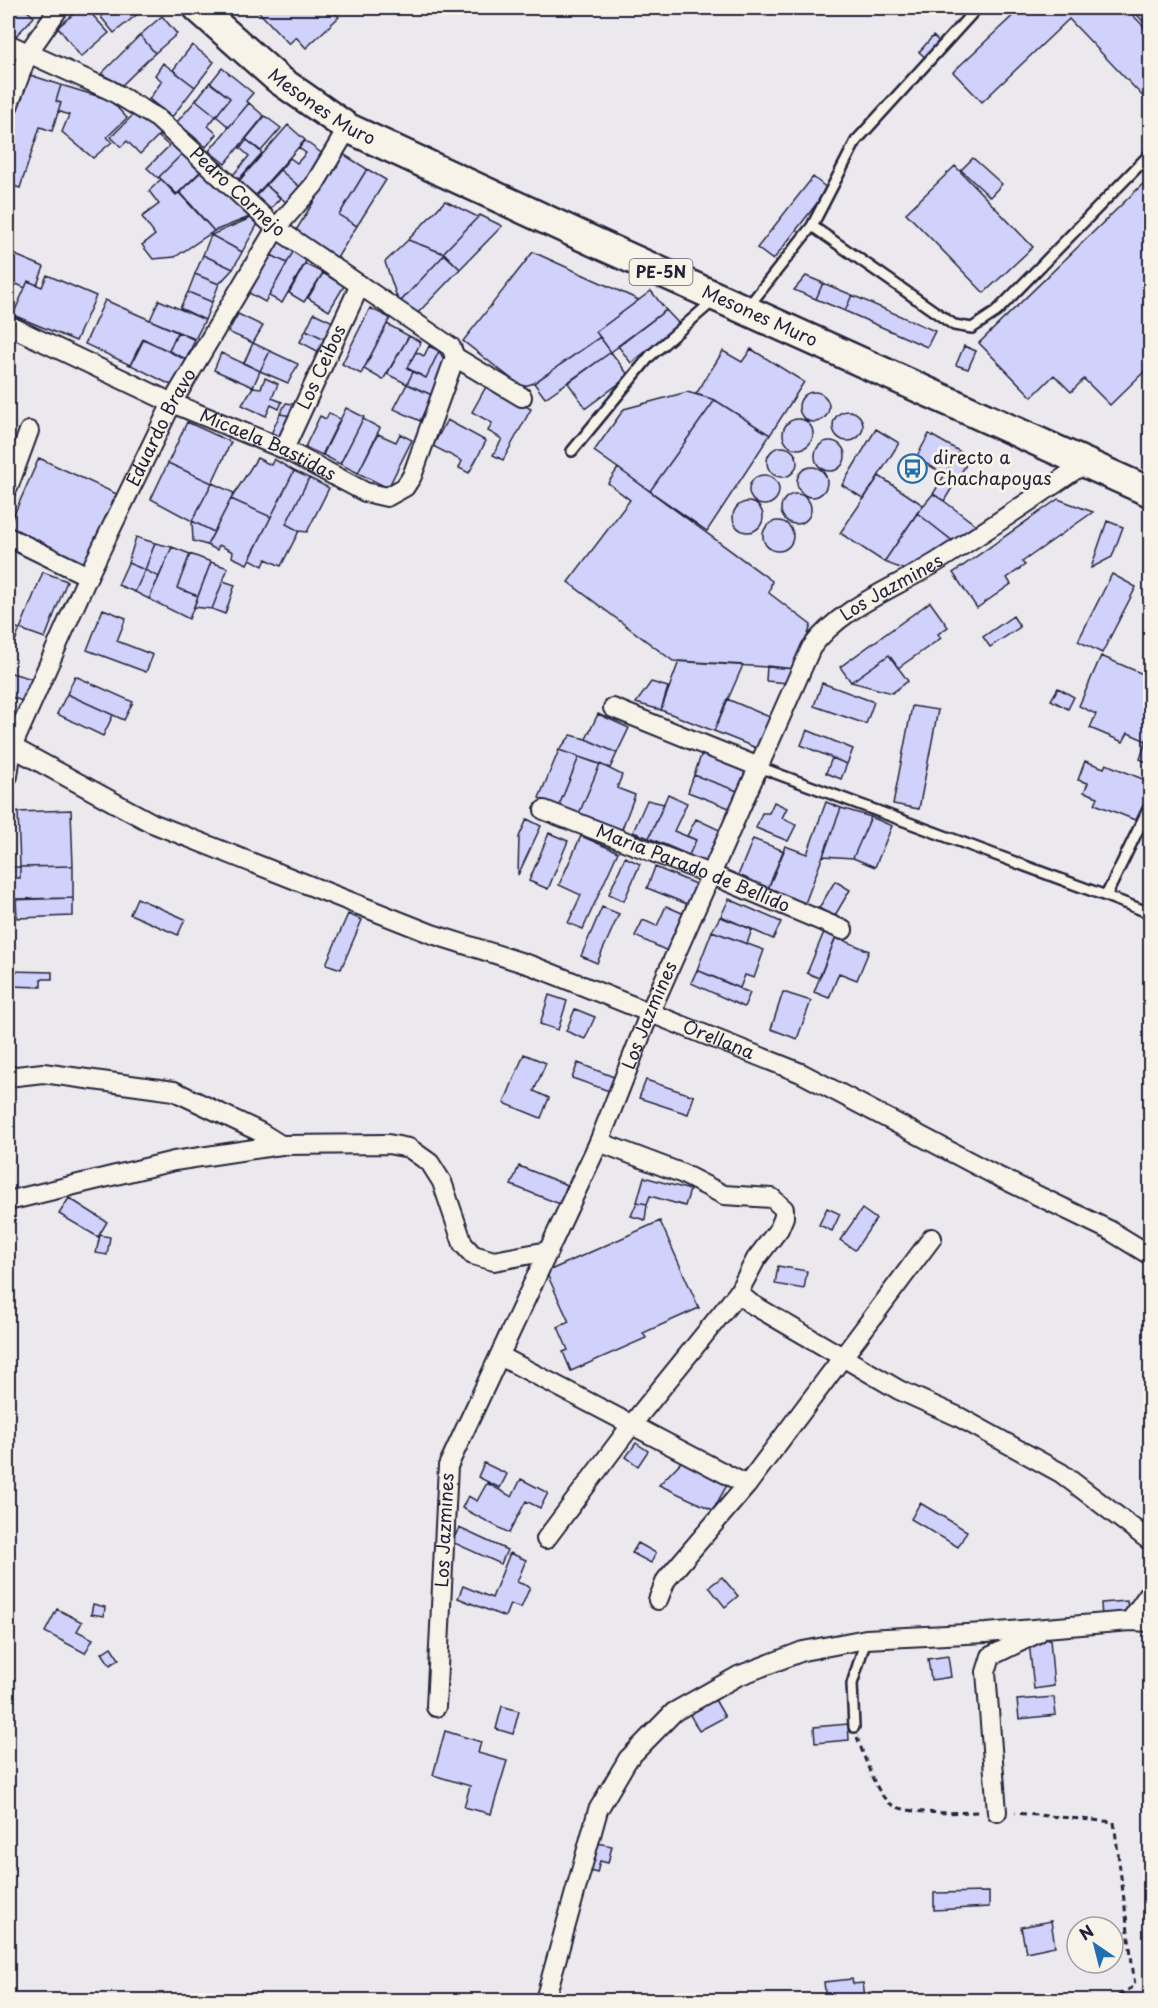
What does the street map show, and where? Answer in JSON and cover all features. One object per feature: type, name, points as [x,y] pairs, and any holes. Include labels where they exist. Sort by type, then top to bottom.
[{"type":"highway","name":"Mesones Muro","points":[[198,8],[278,79],[348,128],[1150,492]]},
{"type":"street","points":[[8,107],[28,53],[59,8]]},
{"type":"street","name":"Pedro Cornejo","points":[[8,44],[110,90],[157,118],[276,228],[451,347],[455,357],[522,397]]},
{"type":"street","name":"Eduardo Bravo","points":[[8,776],[10,747],[88,576],[172,403],[276,228],[314,184],[348,128]]},
{"type":"street","name":"Los Ceibos","points":[[284,449],[360,285]]},
{"type":"street","name":"Micaela Bastidas","points":[[8,325],[172,403],[284,449],[365,492],[387,497],[405,487],[412,477],[455,357]]},
{"type":"street","points":[[8,488],[28,431]]},
{"type":"street","name":"Los Jazmines","points":[[436,1707],[448,1466],[599,1142],[650,1012],[811,648],[823,631],[841,617],[935,563],[1085,463]]},
{"type":"street","points":[[8,537],[88,576]]},
{"type":"street","points":[[613,708],[759,767]]},
{"type":"street","name":"Orellana","points":[[10,747],[152,823],[432,934],[533,966],[801,1073],[993,1174],[1110,1230],[1150,1255]]},
{"type":"street","name":"María Parado de Bellido","points":[[544,810],[712,875],[843,930]]},
{"type":"street","points":[[8,1077],[43,1073],[174,1091],[220,1115],[260,1132],[281,1145]]},
{"type":"street","points":[[546,1539],[633,1423],[738,1293],[756,1259],[779,1229],[784,1218],[784,1209],[772,1198],[724,1195],[681,1173],[599,1142]]},
{"type":"street","points":[[8,1201],[174,1161],[281,1145],[388,1144],[409,1148],[430,1163],[442,1182],[463,1244],[473,1255],[494,1261],[548,1251]]},
{"type":"street","points":[[658,1600],[666,1580],[747,1485],[932,1238]]},
{"type":"street","points":[[738,1293],[750,1303],[900,1390],[959,1417],[1061,1473],[1150,1541]]},
{"type":"street","points":[[500,1356],[633,1423],[747,1485]]},
{"type":"street","points":[[1130,1621],[1150,1592]]},
{"type":"street","points":[[545,2001],[598,1810],[628,1759],[674,1712],[738,1676],[803,1651],[866,1639],[1044,1629],[1130,1621],[1150,1622]]},
{"type":"street","points":[[998,1812],[986,1672],[991,1656],[1044,1629]]},
{"type":"lane","points":[[746,310],[812,226],[856,141],[977,8]]},
{"type":"lane","points":[[812,226],[954,325],[972,328],[996,312],[1150,154]]},
{"type":"lane","points":[[572,450],[650,356],[717,297]]},
{"type":"lane","points":[[759,767],[1150,913]]},
{"type":"lane","points":[[1106,896],[1150,805]]},
{"type":"lane","points":[[854,1727],[852,1684],[866,1639]]},
{"type":"path","points":[[854,1727],[871,1772],[887,1802],[903,1810],[998,1812],[1114,1822],[1135,1986],[1110,2000],[1025,1995],[994,2001]]},
{"type":"building","points":[[8,8],[24,8],[34,17],[14,38],[8,36]]},
{"type":"building","points":[[81,8],[86,8],[109,33],[81,57],[58,27]]},
{"type":"building","points":[[111,8],[145,8],[114,33],[101,17]]},
{"type":"building","points":[[255,8],[330,8],[339,17],[306,48],[296,37],[289,44]]},
{"type":"building","points":[[1021,8],[1126,8],[1150,33],[1150,104],[1069,19],[982,102],[953,72]]},
{"type":"building","points":[[1131,8],[1150,8],[1150,29]]},
{"type":"building","points":[[162,16],[177,34],[155,53],[140,35]]},
{"type":"building","points":[[140,35],[155,53],[122,85],[101,74]]},
{"type":"building","points":[[933,36],[941,43],[927,59],[919,52]]},
{"type":"building","points":[[192,45],[214,62],[195,87],[173,70]]},
{"type":"building","points":[[163,63],[195,87],[172,117],[149,99],[162,81],[155,75]]},
{"type":"building","points":[[222,68],[253,93],[246,101],[249,103],[229,127],[216,116],[230,98],[210,83]]},
{"type":"building","points":[[27,74],[61,85],[56,101],[61,103],[52,131],[40,127],[20,188],[8,184],[8,134]]},
{"type":"building","points":[[210,82],[230,98],[216,116],[196,100]]},
{"type":"building","points":[[61,85],[110,100],[127,118],[107,137],[112,142],[93,158],[62,132],[69,115],[58,111],[61,103],[56,101]]},
{"type":"building","points":[[196,100],[216,116],[208,126],[217,134],[206,147],[177,122]]},
{"type":"building","points":[[249,103],[264,116],[225,164],[209,151]]},
{"type":"building","points":[[137,111],[160,134],[140,154],[127,141],[121,147],[111,137]]},
{"type":"building","points":[[265,116],[281,128],[261,151],[246,139]]},
{"type":"building","points":[[288,125],[305,140],[256,195],[239,181]]},
{"type":"building","points":[[163,133],[183,153],[158,178],[147,168],[169,146],[159,137]]},
{"type":"building","points":[[247,140],[262,153],[239,179],[233,175],[249,156],[240,148]]},
{"type":"building","points":[[305,141],[327,157],[300,187],[280,170],[290,158],[297,163],[306,153],[299,148]]},
{"type":"building","points":[[185,151],[203,169],[177,194],[159,177]]},
{"type":"building","points":[[343,154],[367,169],[339,215],[357,226],[337,258],[295,232]]},
{"type":"building","points":[[973,158],[1002,184],[990,197],[961,170]]},
{"type":"building","points":[[955,166],[1033,247],[984,293],[906,213]]},
{"type":"building","points":[[204,169],[252,216],[214,231],[180,192]]},
{"type":"building","points":[[367,169],[386,180],[357,226],[339,215]]},
{"type":"building","points":[[280,170],[300,187],[287,203],[266,185]]},
{"type":"building","points":[[813,177],[828,189],[773,260],[757,248]]},
{"type":"building","points":[[1150,177],[1150,366],[1110,405],[1084,379],[1071,392],[1054,375],[1032,397],[979,343]]},
{"type":"building","points":[[161,179],[176,195],[179,193],[214,231],[175,257],[153,259],[142,245],[155,235],[142,217],[159,204],[149,191]]},
{"type":"building","points":[[266,185],[280,198],[270,210],[255,197]]},
{"type":"building","points":[[445,201],[478,217],[443,253],[408,240]]},
{"type":"building","points":[[480,215],[502,226],[460,269],[443,253]]},
{"type":"building","points":[[253,217],[260,220],[242,252],[211,235]]},
{"type":"building","points":[[211,235],[242,252],[233,269],[203,255]]},
{"type":"building","points":[[408,240],[445,254],[399,303],[385,262]]},
{"type":"building","points":[[277,241],[294,250],[287,263],[271,255]]},
{"type":"building","points":[[294,250],[308,258],[282,303],[269,296]]},
{"type":"building","points":[[8,252],[44,267],[37,285],[28,281],[25,288],[8,280]]},
{"type":"building","points":[[533,252],[639,300],[596,332],[600,337],[534,383],[522,387],[463,341]]},
{"type":"building","points":[[445,254],[460,269],[414,317],[399,303]]},
{"type":"building","points":[[203,255],[233,269],[219,284],[195,274]]},
{"type":"building","points":[[271,255],[287,263],[265,302],[249,293]]},
{"type":"building","points":[[305,264],[323,273],[304,302],[289,293]]},
{"type":"building","points":[[323,273],[344,286],[329,311],[308,298]]},
{"type":"building","points":[[195,274],[219,284],[212,302],[188,292]]},
{"type":"building","points":[[47,275],[96,296],[76,341],[13,315],[28,281],[42,287]]},
{"type":"building","points":[[806,276],[823,283],[816,299],[794,290]]},
{"type":"building","points":[[823,283],[852,295],[845,311],[816,299]]},
{"type":"building","points":[[651,291],[666,310],[611,352],[596,332]]},
{"type":"building","points":[[188,292],[212,302],[205,320],[180,308]]},
{"type":"building","points":[[852,295],[935,331],[927,347],[845,311]]},
{"type":"building","points":[[105,300],[177,332],[169,351],[143,339],[130,365],[85,344]]},
{"type":"building","points":[[159,300],[205,320],[195,339],[150,320]]},
{"type":"building","points":[[370,308],[390,318],[361,374],[342,364]]},
{"type":"building","points":[[666,310],[680,325],[631,363],[618,346]]},
{"type":"building","points":[[314,313],[337,324],[329,341],[306,330]]},
{"type":"building","points":[[238,314],[263,326],[253,343],[228,332]]},
{"type":"building","points":[[387,324],[409,336],[383,380],[364,369]]},
{"type":"building","points":[[306,330],[329,341],[323,354],[300,342]]},
{"type":"building","points":[[178,332],[195,340],[186,359],[169,351]]},
{"type":"building","points":[[409,336],[421,342],[407,368],[413,372],[407,384],[387,374]]},
{"type":"building","points":[[600,337],[611,352],[545,398],[534,383]]},
{"type":"building","points":[[144,339],[186,360],[173,386],[131,365]]},
{"type":"building","points":[[253,343],[270,351],[260,371],[244,363]]},
{"type":"building","points":[[429,346],[439,351],[426,378],[407,368],[416,352],[424,356]]},
{"type":"building","points":[[964,346],[976,351],[968,369],[956,365]]},
{"type":"building","points":[[751,349],[804,382],[770,435],[715,400],[696,394],[723,351],[742,362]]},
{"type":"building","points":[[270,351],[298,364],[288,383],[260,371]]},
{"type":"building","points":[[439,351],[447,365],[432,395],[407,384],[413,372],[426,378]]},
{"type":"building","points":[[611,352],[629,376],[586,408],[568,383]]},
{"type":"building","points":[[221,353],[260,371],[253,387],[214,370]]},
{"type":"building","points":[[265,378],[278,384],[272,398],[282,402],[279,409],[271,405],[266,416],[242,405],[253,387],[261,388]]},
{"type":"building","points":[[407,384],[432,395],[420,421],[394,409]]},
{"type":"building","points":[[487,385],[531,409],[503,460],[493,455],[502,439],[488,431],[492,423],[472,412]]},
{"type":"building","points":[[687,392],[715,400],[650,491],[594,451],[624,409]]},
{"type":"building","points":[[814,392],[825,396],[829,407],[825,418],[814,422],[803,418],[799,407],[803,396]]},
{"type":"building","points":[[715,400],[770,435],[707,531],[650,491]]},
{"type":"building","points":[[286,403],[299,405],[297,417],[280,414]]},
{"type":"building","points":[[346,408],[364,417],[340,464],[323,455]]},
{"type":"building","points":[[848,411],[859,415],[863,426],[859,437],[848,441],[837,437],[833,426],[837,415]]},
{"type":"building","points":[[329,413],[340,419],[322,455],[305,447],[320,416],[326,419]]},
{"type":"building","points":[[280,414],[297,417],[285,440],[271,434]]},
{"type":"building","points":[[363,419],[380,428],[358,473],[340,464]]},
{"type":"building","points":[[798,419],[809,423],[813,434],[809,445],[798,449],[787,445],[783,434],[787,423]]},
{"type":"building","points":[[447,420],[486,441],[469,473],[459,468],[462,461],[433,446]]},
{"type":"building","points":[[187,422],[231,442],[212,483],[168,463]]},
{"type":"building","points":[[876,429],[899,443],[864,499],[842,485]]},
{"type":"building","points":[[378,434],[396,442],[400,434],[412,440],[388,488],[358,473]]},
{"type":"building","points":[[929,434],[959,451],[946,475],[916,458]]},
{"type":"building","points":[[830,441],[841,445],[845,456],[841,467],[830,471],[819,467],[815,456],[819,445]]},
{"type":"building","points":[[782,447],[793,451],[797,462],[793,473],[782,477],[771,473],[767,462],[771,451]]},
{"type":"building","points":[[959,451],[970,458],[944,501],[933,494]]},
{"type":"building","points":[[39,458],[121,496],[88,565],[8,528]]},
{"type":"building","points":[[257,458],[271,465],[274,459],[294,471],[271,517],[231,499]]},
{"type":"building","points":[[168,463],[212,483],[192,521],[151,499]]},
{"type":"building","points":[[812,467],[823,471],[827,482],[823,493],[812,497],[801,493],[797,482],[801,471]]},
{"type":"building","points":[[618,468],[772,581],[769,593],[811,625],[797,669],[673,661],[568,582],[630,500],[608,483]]},
{"type":"building","points":[[294,471],[309,478],[286,524],[299,531],[281,566],[266,559],[263,566],[250,559]]},
{"type":"building","points":[[764,475],[775,479],[779,490],[775,501],[764,505],[753,501],[749,490],[753,479]]},
{"type":"building","points":[[879,476],[923,505],[884,562],[840,533]]},
{"type":"building","points":[[309,478],[329,488],[307,532],[299,531],[286,524]]},
{"type":"building","points":[[212,483],[234,493],[214,532],[192,521]]},
{"type":"building","points":[[796,494],[807,498],[811,509],[807,520],[796,524],[785,520],[781,509],[785,498]]},
{"type":"building","points":[[933,494],[977,526],[954,542],[917,513]]},
{"type":"building","points":[[231,499],[271,517],[247,564],[232,557],[233,552],[219,545],[217,550],[207,545]]},
{"type":"building","points":[[1058,499],[1093,512],[1022,562],[1025,565],[1007,578],[1011,584],[977,608],[953,573]]},
{"type":"building","points":[[748,502],[759,506],[763,517],[759,528],[748,532],[737,528],[733,517],[737,506]]},
{"type":"building","points":[[917,513],[954,542],[908,571],[884,562]]},
{"type":"building","points":[[192,521],[214,532],[207,545],[193,541]]},
{"type":"building","points":[[778,521],[789,525],[793,536],[789,547],[778,551],[767,547],[763,536],[767,525]]},
{"type":"building","points":[[1107,521],[1123,527],[1112,557],[1091,568]]},
{"type":"building","points":[[136,537],[155,543],[145,570],[128,563]]},
{"type":"building","points":[[155,543],[172,547],[159,577],[145,570]]},
{"type":"building","points":[[172,547],[190,554],[177,588],[198,596],[189,619],[149,599]]},
{"type":"building","points":[[190,554],[211,562],[198,596],[177,588]]},
{"type":"building","points":[[211,562],[228,568],[212,609],[194,607]]},
{"type":"building","points":[[128,563],[145,570],[135,592],[118,585]]},
{"type":"building","points":[[145,570],[159,577],[149,599],[135,592]]},
{"type":"building","points":[[43,572],[67,581],[45,638],[20,629]]},
{"type":"building","points":[[1112,574],[1136,587],[1102,653],[1078,641]]},
{"type":"building","points":[[223,581],[235,585],[225,614],[212,609]]},
{"type":"building","points":[[930,602],[948,627],[938,634],[941,638],[898,668],[889,655],[851,682],[840,667]]},
{"type":"building","points":[[103,609],[126,618],[117,641],[153,655],[146,672],[87,650]]},
{"type":"building","points":[[1013,616],[1020,627],[990,647],[983,637]]},
{"type":"building","points":[[8,625],[20,629],[11,651],[8,649]]},
{"type":"building","points":[[889,655],[908,681],[892,693],[851,682]]},
{"type":"building","points":[[1101,656],[1150,677],[1150,731],[1146,741],[1128,733],[1123,742],[1090,728],[1096,714],[1079,706]]},
{"type":"building","points":[[679,661],[743,665],[714,731],[661,710]]},
{"type":"building","points":[[767,666],[797,669],[788,683],[766,681]]},
{"type":"building","points":[[8,672],[36,680],[28,703],[8,696]]},
{"type":"building","points":[[75,676],[133,702],[124,720],[67,694]]},
{"type":"building","points":[[651,682],[668,687],[661,710],[636,703]]},
{"type":"building","points":[[822,683],[874,702],[866,724],[814,706]]},
{"type":"building","points":[[1058,688],[1074,697],[1068,709],[1051,700]]},
{"type":"building","points":[[67,694],[113,715],[103,736],[57,714]]},
{"type":"building","points":[[727,699],[772,718],[759,749],[714,731]]},
{"type":"building","points":[[912,706],[938,710],[919,809],[893,804]]},
{"type":"building","points":[[598,714],[629,728],[617,753],[586,739]]},
{"type":"building","points":[[807,730],[853,749],[847,764],[801,745]]},
{"type":"building","points":[[571,735],[617,753],[610,768],[559,750]]},
{"type":"building","points":[[1146,741],[1150,742],[1150,764],[1140,759]]},
{"type":"building","points":[[559,750],[579,757],[558,808],[539,798]]},
{"type":"building","points":[[703,750],[752,771],[743,793],[694,775]]},
{"type":"building","points":[[579,757],[600,764],[578,816],[558,808]]},
{"type":"building","points":[[832,758],[847,764],[841,779],[826,773]]},
{"type":"building","points":[[1085,761],[1104,768],[1106,764],[1150,782],[1150,795],[1140,822],[1095,804],[1098,797],[1084,792],[1088,783],[1078,780]]},
{"type":"building","points":[[600,764],[622,775],[617,788],[635,795],[620,834],[578,816]]},
{"type":"building","points":[[694,775],[743,793],[737,811],[688,792]]},
{"type":"building","points":[[668,794],[687,803],[674,831],[696,840],[689,855],[649,838]]},
{"type":"building","points":[[647,800],[664,804],[649,838],[633,832]]},
{"type":"building","points":[[774,802],[787,808],[782,818],[796,825],[788,841],[756,828],[762,813],[769,813]]},
{"type":"building","points":[[826,802],[841,808],[804,906],[767,891],[785,846],[807,854]]},
{"type":"building","points":[[841,808],[871,817],[853,858],[823,856]]},
{"type":"building","points":[[71,810],[73,866],[20,867],[18,812]]},
{"type":"building","points":[[871,817],[892,826],[875,867],[853,858]]},
{"type":"building","points":[[527,819],[541,826],[518,875],[519,837]]},
{"type":"building","points":[[696,819],[726,833],[710,864],[689,855],[696,840],[687,836]]},
{"type":"building","points":[[549,833],[568,841],[548,889],[529,881]]},
{"type":"building","points":[[581,836],[618,852],[583,929],[568,923],[581,895],[559,885]]},
{"type":"building","points":[[753,839],[784,851],[767,891],[737,878]]},
{"type":"building","points":[[625,857],[640,864],[624,901],[609,894]]},
{"type":"building","points":[[73,866],[73,898],[8,900],[8,878],[20,878],[20,867]]},
{"type":"building","points":[[8,867],[20,867],[20,878],[8,878]]},
{"type":"building","points":[[655,867],[700,886],[692,906],[647,888]]},
{"type":"building","points":[[835,881],[850,890],[834,917],[819,908]]},
{"type":"building","points":[[73,898],[73,916],[17,918],[16,899]]},
{"type":"building","points":[[137,898],[185,919],[178,935],[130,914]]},
{"type":"building","points":[[729,899],[781,922],[773,939],[721,916]]},
{"type":"building","points":[[666,906],[691,917],[674,954],[635,936],[643,920],[657,926]]},
{"type":"building","points":[[602,907],[619,914],[597,963],[581,956]]},
{"type":"building","points":[[348,914],[362,920],[341,969],[326,964]]},
{"type":"building","points":[[720,917],[752,929],[747,944],[712,931]]},
{"type":"building","points":[[712,931],[764,950],[754,978],[745,975],[740,988],[697,970]]},
{"type":"building","points":[[824,932],[836,937],[819,978],[807,973]]},
{"type":"building","points":[[836,937],[869,951],[857,980],[839,973],[829,998],[814,992]]},
{"type":"building","points":[[697,970],[750,993],[744,1007],[691,983]]},
{"type":"building","points":[[9,971],[52,972],[52,979],[41,979],[41,987],[9,986]]},
{"type":"building","points":[[783,992],[811,1001],[797,1039],[771,1029]]},
{"type":"building","points":[[549,995],[567,1001],[558,1030],[540,1024]]},
{"type":"building","points":[[575,1009],[595,1017],[585,1039],[566,1031]]},
{"type":"building","points":[[524,1054],[546,1063],[534,1091],[549,1098],[541,1118],[504,1103]]},
{"type":"building","points":[[578,1063],[619,1079],[615,1093],[572,1078]]},
{"type":"building","points":[[646,1080],[694,1096],[688,1114],[639,1098]]},
{"type":"building","points":[[519,1166],[567,1185],[560,1204],[511,1185]]},
{"type":"building","points":[[644,1177],[690,1190],[685,1206],[650,1196],[647,1204],[637,1202]]},
{"type":"building","points":[[69,1198],[107,1222],[98,1237],[59,1214]]},
{"type":"building","points":[[637,1202],[647,1204],[645,1220],[631,1216]]},
{"type":"building","points":[[827,1208],[840,1214],[832,1231],[819,1225]]},
{"type":"building","points":[[862,1209],[876,1219],[855,1250],[840,1240]]},
{"type":"building","points":[[660,1221],[699,1308],[643,1333],[646,1338],[571,1371],[563,1352],[568,1350],[558,1327],[569,1322],[546,1272]]},
{"type":"building","points":[[100,1235],[110,1237],[107,1255],[96,1253]]},
{"type":"building","points":[[778,1266],[807,1271],[804,1289],[775,1284]]},
{"type":"building","points":[[636,1443],[648,1451],[638,1466],[626,1457]]},
{"type":"building","points":[[682,1461],[728,1483],[713,1510],[659,1485]]},
{"type":"building","points":[[484,1463],[507,1474],[500,1488],[478,1477]]},
{"type":"building","points":[[521,1479],[548,1493],[540,1508],[526,1501],[509,1533],[462,1508],[468,1496],[477,1501],[487,1483],[512,1497]]},
{"type":"building","points":[[920,1503],[967,1531],[958,1547],[911,1519]]},
{"type":"building","points":[[459,1528],[507,1550],[501,1564],[452,1542]]},
{"type":"building","points":[[638,1543],[656,1553],[651,1563],[632,1553]]},
{"type":"building","points":[[510,1553],[526,1560],[517,1582],[530,1587],[521,1608],[510,1604],[505,1617],[458,1598],[463,1586],[492,1598]]},
{"type":"building","points":[[722,1577],[738,1596],[725,1607],[709,1587]]},
{"type":"building","points":[[1127,1601],[1128,1615],[1102,1618],[1101,1603]]},
{"type":"building","points":[[93,1604],[105,1607],[104,1616],[91,1614]]},
{"type":"building","points":[[57,1609],[82,1622],[77,1631],[93,1639],[85,1653],[45,1632]]},
{"type":"building","points":[[1050,1639],[1054,1686],[1034,1689],[1029,1642]]},
{"type":"building","points":[[111,1647],[119,1659],[110,1665],[102,1653]]},
{"type":"building","points":[[948,1656],[951,1677],[931,1680],[928,1659]]},
{"type":"building","points":[[1054,1697],[1056,1715],[1019,1719],[1017,1700]]},
{"type":"building","points":[[714,1698],[725,1717],[699,1731],[689,1713]]},
{"type":"building","points":[[502,1706],[519,1711],[513,1734],[496,1729]]},
{"type":"building","points":[[848,1724],[849,1740],[815,1743],[814,1727]]},
{"type":"building","points":[[445,1731],[481,1742],[478,1753],[507,1761],[491,1814],[464,1807],[470,1786],[433,1775]]},
{"type":"building","points":[[593,1842],[612,1846],[608,1863],[600,1861],[597,1873],[586,1870]]},
{"type":"building","points":[[989,1892],[989,1907],[934,1910],[934,1893]]},
{"type":"building","points":[[1051,1921],[1055,1946],[1026,1952],[1021,1927]]},
{"type":"building","points":[[852,1979],[853,1984],[863,1983],[865,1998],[826,2000],[824,1982]]},
{"type":"place","name":"directo a Chachapoyas","points":[[912,468]]}]
